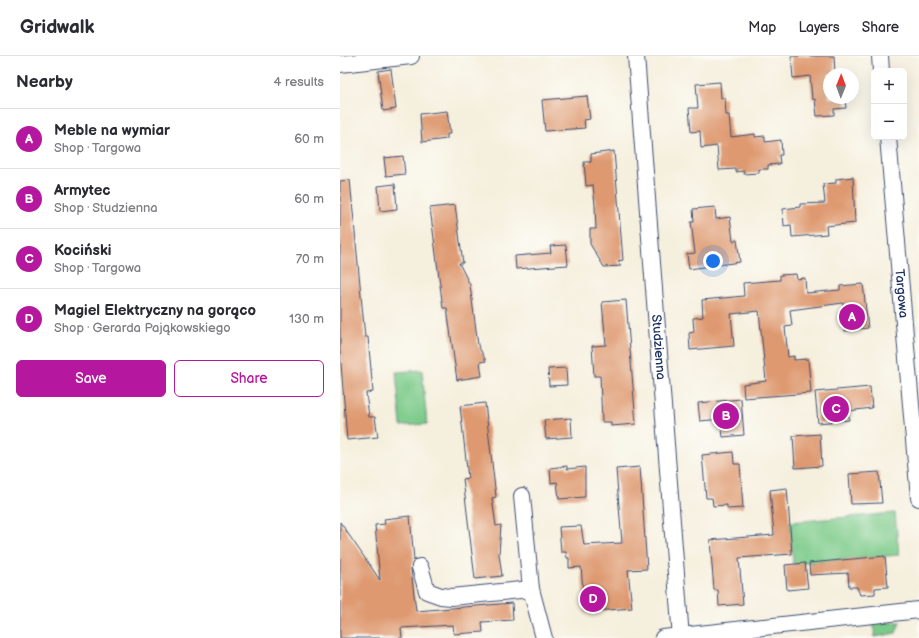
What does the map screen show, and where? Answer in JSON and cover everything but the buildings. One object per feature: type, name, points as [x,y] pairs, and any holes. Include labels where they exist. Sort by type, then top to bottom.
[{"type":"street","points":[[340,64],[411,56]]},
{"type":"street","name":"Studzienna","points":[[636,56],[681,637]]},
{"type":"street","points":[[880,56],[881,68]]},
{"type":"street","name":"Targowa","points":[[888,140],[919,498]]},
{"type":"street","points":[[522,496],[531,589],[544,638]]},
{"type":"street","points":[[420,567],[427,591],[441,596],[451,597],[531,589]]},
{"type":"street","points":[[663,638],[919,610]]},
{"type":"green space","points":[[422,370],[427,424],[401,426],[396,372]]},
{"type":"green space","points":[[895,513],[899,555],[793,564],[790,522]]},
{"type":"green space","points":[[900,622],[896,633],[875,637],[873,623]]},
{"type":"place","name":"Meble na wymiar","points":[[852,317]]},
{"type":"place","name":"Kociński","points":[[836,409]]},
{"type":"place","name":"Armytec","points":[[726,416]]},
{"type":"place","name":"Magiel Elektryczny na gorąco","points":[[593,599]]}]
